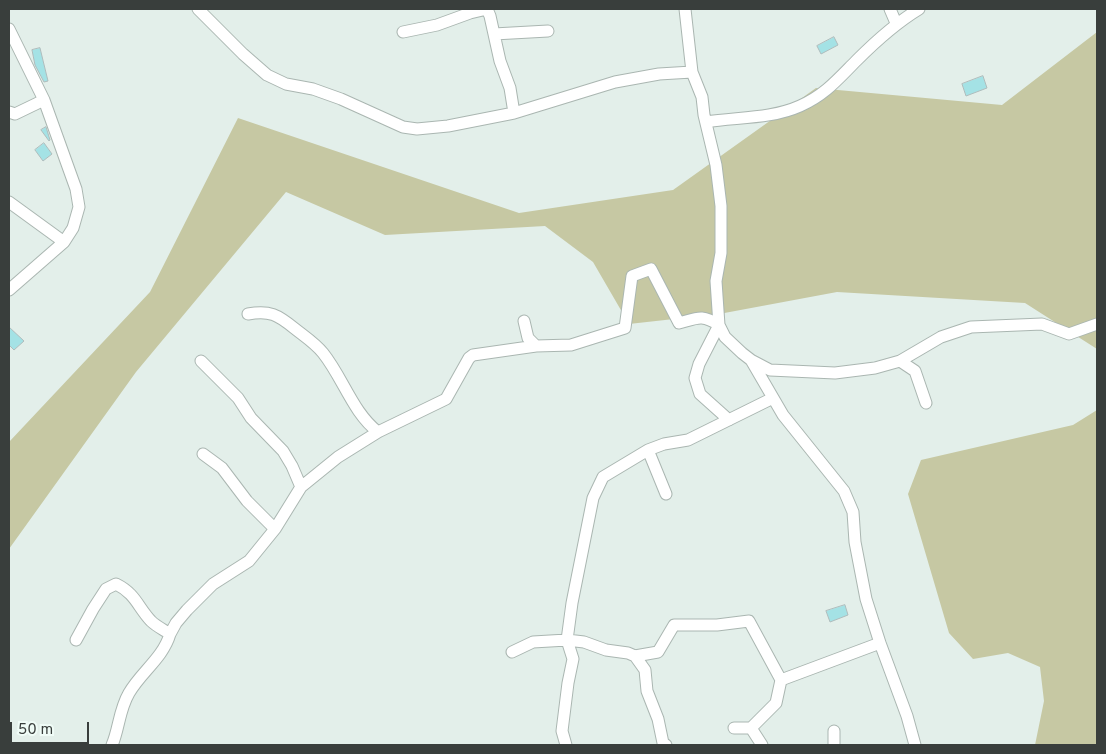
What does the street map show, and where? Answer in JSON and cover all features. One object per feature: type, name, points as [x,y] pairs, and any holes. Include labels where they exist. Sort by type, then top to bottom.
[{"type":"street","points":[[198,9],[267,75],[286,84],[313,89],[341,99],[403,127],[418,129],[448,126],[514,113],[615,82],[659,74],[692,72]]},
{"type":"street","points":[[403,32],[437,25],[487,9],[500,61],[510,88],[514,113]]},
{"type":"street","points":[[685,9],[692,72],[702,96],[716,165],[721,206],[721,253],[716,282],[719,325],[726,337],[742,353],[770,370],[836,373],[875,368],[900,361],[941,337],[971,327],[1042,324],[1069,334],[1097,324]]},
{"type":"street","points":[[890,9],[896,23]]},
{"type":"street","points":[[706,122],[754,118],[799,107],[826,92],[896,23],[918,9]]},
{"type":"street","points":[[9,29],[44,100],[76,189],[80,207],[73,228],[64,242],[11,283]]},
{"type":"street","points":[[494,34],[548,31]]},
{"type":"street","points":[[9,112],[16,114],[44,100]]},
{"type":"street","points":[[9,202],[64,242]]},
{"type":"street","points":[[112,745],[120,714],[130,692],[155,660],[187,610],[213,584],[249,561],[275,529],[301,488],[338,457],[378,432],[446,399],[468,358],[474,355],[536,346],[571,345],[625,328],[632,276],[651,269],[679,323],[702,317],[719,325]]},
{"type":"street","points":[[248,314],[261,311],[278,315],[311,341],[333,368],[365,420],[378,432]]},
{"type":"street","points":[[524,321],[528,338],[536,346]]},
{"type":"street","points":[[719,325],[699,364],[695,378],[700,394],[729,420]]},
{"type":"street","points":[[752,360],[793,429],[844,491],[853,512],[855,542],[866,599],[880,643],[908,716],[915,745]]},
{"type":"street","points":[[202,361],[238,398],[251,418],[283,452],[292,466],[301,488]]},
{"type":"street","points":[[900,361],[915,371],[926,403]]},
{"type":"street","points":[[566,745],[562,731],[573,659],[567,640],[572,603],[593,498],[603,477],[648,450],[664,444],[688,440],[773,398]]},
{"type":"street","points":[[648,450],[666,494]]},
{"type":"street","points":[[203,454],[222,468],[247,501],[275,529]]},
{"type":"street","points":[[76,640],[106,589],[116,584],[127,589],[139,602],[151,622],[170,634]]},
{"type":"street","points":[[635,656],[658,652],[674,625],[717,625],[749,621],[781,680],[776,702],[752,728],[734,728]]},
{"type":"street","points":[[512,652],[533,642],[567,640],[584,642],[606,650],[628,653],[635,656],[645,670],[647,691],[658,719],[663,743],[666,745]]},
{"type":"street","points":[[781,680],[880,643]]},
{"type":"street","points":[[752,728],[762,745]]},
{"type":"street","points":[[834,731],[834,745]]},
{"type":"green space","points":[[1097,32],[1097,349],[1025,303],[837,292],[719,314],[629,324],[593,262],[545,226],[385,235],[286,192],[136,372],[9,549],[9,442],[150,292],[238,118],[519,213],[673,190],[816,88],[1002,105]]},
{"type":"green space","points":[[1097,410],[1097,745],[1035,745],[1044,701],[1040,667],[1008,653],[973,659],[949,633],[908,494],[921,460],[1073,425]]},
{"type":"building","points":[[834,37],[838,45],[821,54],[817,46]]},
{"type":"building","points":[[40,48],[48,81],[44,82],[35,65],[32,50]]},
{"type":"building","points":[[983,76],[987,88],[966,96],[962,84]]},
{"type":"building","points":[[46,127],[50,140],[49,141],[41,130]]},
{"type":"building","points":[[44,143],[52,154],[43,161],[35,150]]},
{"type":"building","points":[[9,327],[24,341],[14,350],[9,345]]},
{"type":"building","points":[[845,605],[848,615],[830,622],[826,611]]}]
